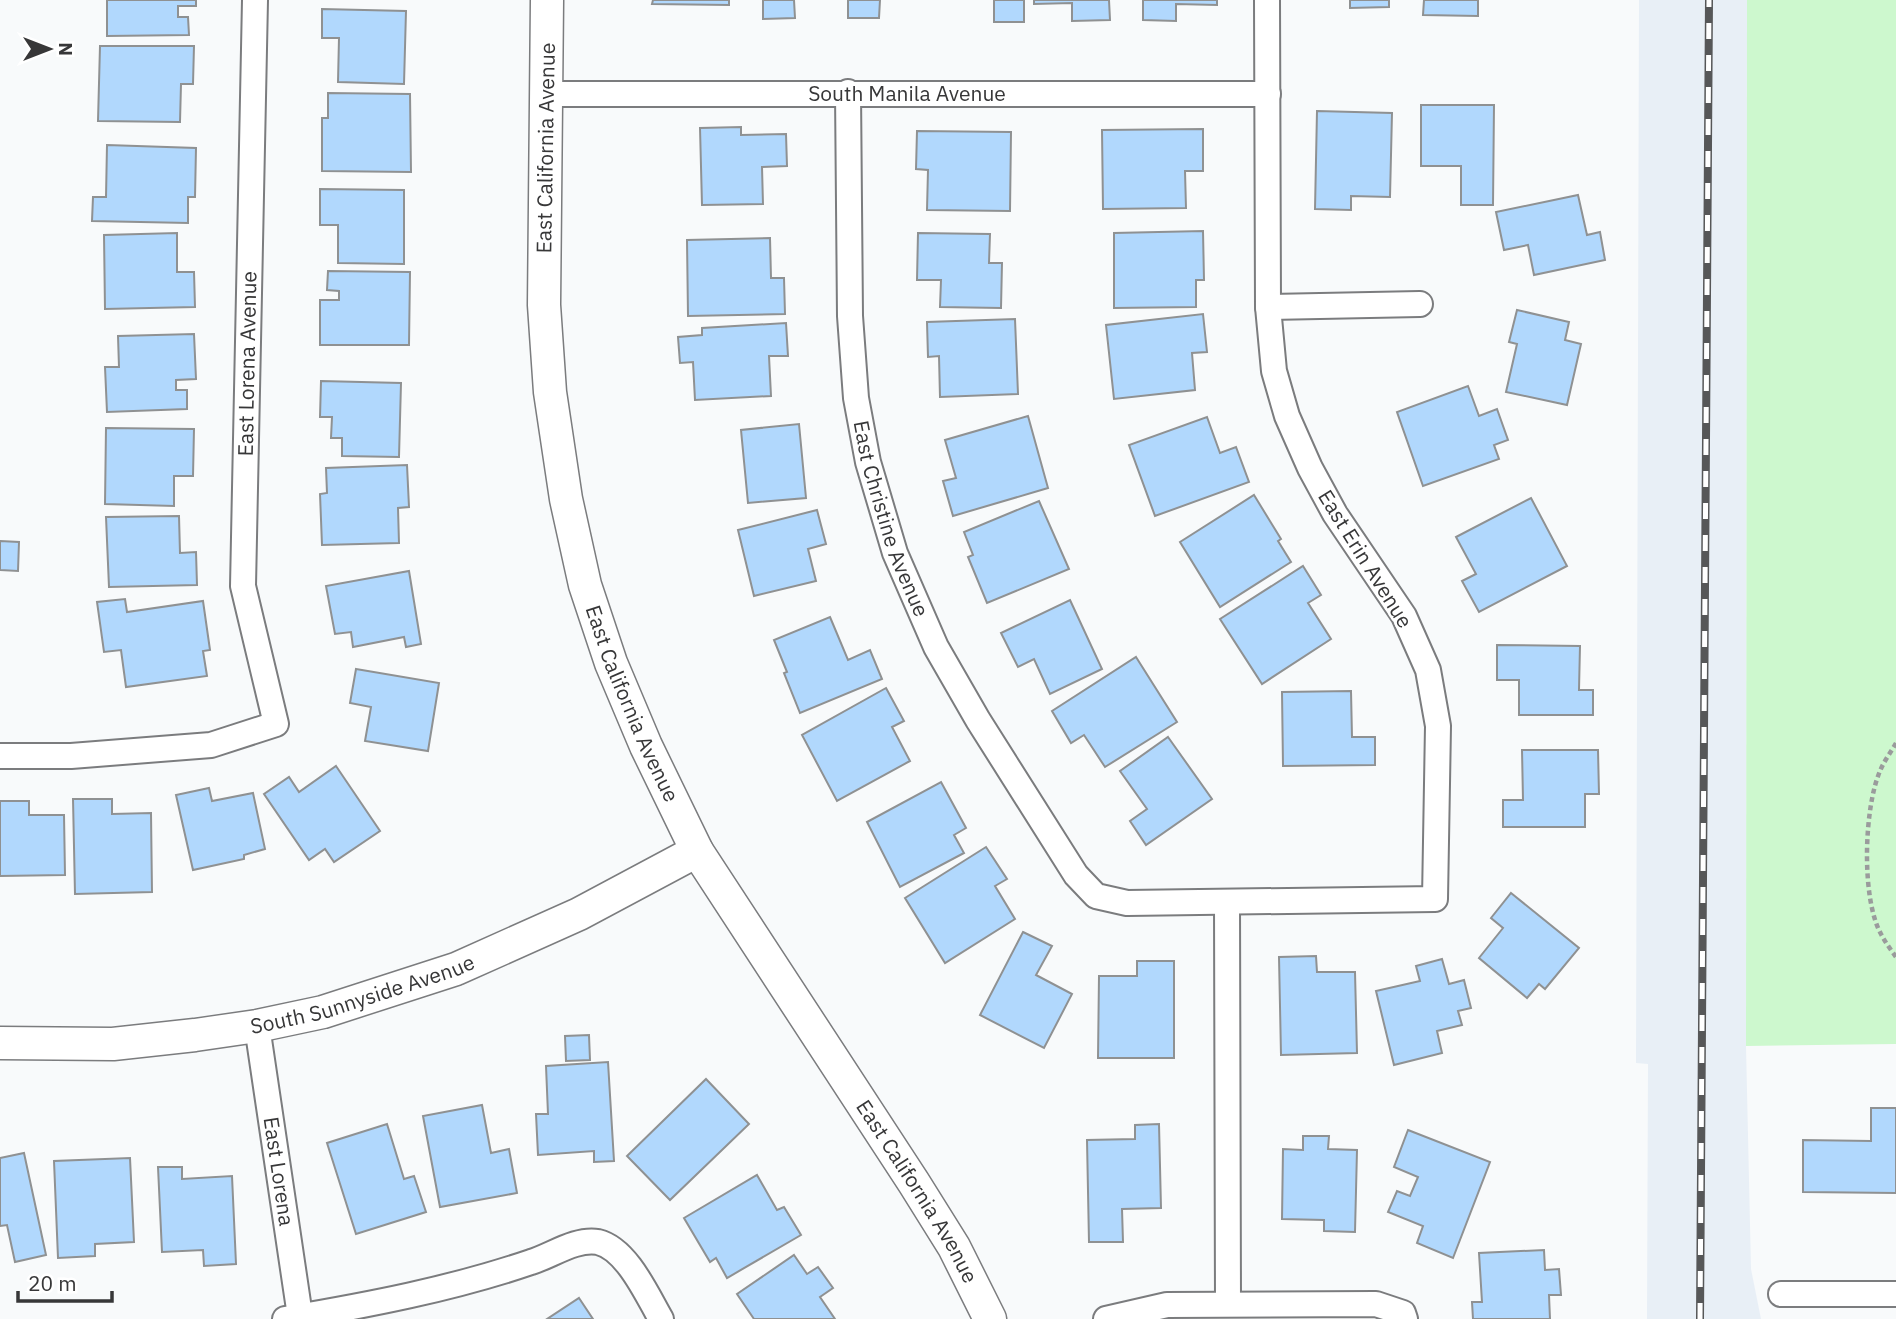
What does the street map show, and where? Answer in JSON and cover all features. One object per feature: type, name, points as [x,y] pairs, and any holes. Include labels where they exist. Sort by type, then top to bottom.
[{"type":"street","name":"East Lorena Avenue","points":[[0,756],[71,756],[211,745],[276,724],[243,586],[254,0]]},
{"type":"street","name":"East California Avenue","points":[[547,0],[544,305],[550,392],[566,499],[586,585],[611,663],[646,746],[697,851],[915,1183],[954,1247],[990,1319]]},
{"type":"street","name":"East Erin Avenue","points":[[1227,902],[1435,899],[1438,726],[1428,670],[1404,616],[1335,514],[1287,416],[1274,371],[1268,307],[1267,0]]},
{"type":"street","name":"East Christine Avenue","points":[[848,92],[850,316],[856,398],[869,462],[895,553],[936,647],[978,720],[1076,875],[1096,896],[1127,903],[1227,902]]},
{"type":"street","name":"South Manila Avenue","points":[[547,94],[1268,94]]},
{"type":"street","points":[[1268,307],[1420,304]]},
{"type":"street","name":"South Sunnyside Avenue","points":[[0,1043],[113,1044],[257,1026],[323,1012],[456,969],[579,914],[697,851]]},
{"type":"street","points":[[1227,902],[1228,1304]]},
{"type":"street","name":"East Lorena","points":[[257,1026],[293,1318]]},
{"type":"street","points":[[293,1318],[383,1301],[457,1283],[533,1262],[568,1247],[597,1242],[613,1250],[628,1264],[661,1319]]},
{"type":"street","points":[[1781,1294],[1896,1294]]},
{"type":"street","points":[[1105,1319],[1167,1305],[1228,1304],[1376,1304],[1404,1316]]},
{"type":"path","points":[[1896,743],[1880,771],[1869,815],[1866,858],[1873,907],[1880,933],[1896,957]]},
{"type":"shaded area","points":[[1639,0],[1747,0],[1746,1046],[1751,1269],[1761,1319],[1647,1319],[1648,1064],[1636,1063]]},
{"type":"green space","points":[[1747,0],[1896,0],[1896,1044],[1746,1046]]},
{"type":"building","points":[[107,0],[196,0],[196,6],[178,6],[178,17],[188,17],[189,35],[107,36]]},
{"type":"building","points":[[653,0],[729,0],[729,5],[652,4]]},
{"type":"building","points":[[763,0],[794,0],[795,18],[763,19]]},
{"type":"building","points":[[848,0],[880,0],[879,18],[848,18]]},
{"type":"building","points":[[994,0],[1024,0],[1024,22],[994,22]]},
{"type":"building","points":[[1034,0],[1109,0],[1110,20],[1072,21],[1072,3],[1034,4]]},
{"type":"building","points":[[1143,0],[1217,0],[1217,5],[1176,4],[1176,21],[1143,20]]},
{"type":"building","points":[[1350,0],[1389,0],[1389,7],[1350,8]]},
{"type":"building","points":[[1424,0],[1478,0],[1478,16],[1423,15]]},
{"type":"building","points":[[322,9],[406,11],[404,84],[338,82],[339,38],[322,38]]},
{"type":"building","points":[[100,46],[194,46],[193,84],[181,84],[180,122],[98,121]]},
{"type":"building","points":[[328,93],[410,94],[411,172],[322,171],[322,118],[328,118]]},
{"type":"building","points":[[1421,105],[1494,105],[1493,205],[1461,205],[1461,166],[1421,166]]},
{"type":"building","points":[[1317,111],[1392,113],[1390,197],[1351,196],[1351,210],[1315,209]]},
{"type":"building","points":[[741,127],[741,135],[786,134],[787,166],[762,167],[763,204],[702,205],[700,128]]},
{"type":"building","points":[[1203,129],[1203,171],[1185,171],[1186,208],[1103,209],[1102,130]]},
{"type":"building","points":[[917,131],[1011,132],[1010,211],[927,210],[928,170],[916,169]]},
{"type":"building","points":[[107,145],[196,148],[195,197],[188,197],[188,223],[92,221],[93,197],[106,197]]},
{"type":"building","points":[[320,189],[404,190],[404,264],[338,263],[338,225],[320,225]]},
{"type":"building","points":[[1578,195],[1587,235],[1600,232],[1605,260],[1534,275],[1528,245],[1504,250],[1496,212]]},
{"type":"building","points":[[1203,231],[1204,280],[1196,280],[1196,307],[1114,308],[1114,233]]},
{"type":"building","points":[[177,233],[177,272],[194,272],[195,307],[105,309],[104,235]]},
{"type":"building","points":[[918,233],[990,234],[989,263],[1002,263],[1001,308],[940,307],[941,280],[917,280]]},
{"type":"building","points":[[770,238],[771,278],[784,278],[785,314],[688,316],[687,240]]},
{"type":"building","points":[[328,271],[410,272],[409,345],[320,345],[320,300],[339,300],[339,291],[327,290]]},
{"type":"building","points":[[1517,310],[1569,322],[1565,340],[1581,344],[1567,405],[1506,392],[1517,344],[1509,342]]},
{"type":"building","points":[[1203,314],[1207,352],[1192,353],[1195,390],[1114,399],[1106,325]]},
{"type":"building","points":[[1015,319],[1018,394],[940,397],[939,356],[928,357],[927,322]]},
{"type":"building","points":[[786,323],[788,356],[769,356],[771,396],[695,400],[693,362],[680,363],[678,337],[702,335],[702,328]]},
{"type":"building","points":[[194,334],[196,379],[176,380],[176,390],[187,390],[187,409],[107,412],[105,367],[119,367],[118,336]]},
{"type":"building","points":[[321,381],[401,383],[399,457],[342,456],[342,438],[331,438],[332,417],[320,417]]},
{"type":"building","points":[[1468,386],[1479,416],[1497,409],[1508,440],[1494,445],[1499,459],[1423,486],[1397,412]]},
{"type":"building","points":[[1028,416],[1048,488],[953,516],[943,481],[956,478],[945,440]]},
{"type":"building","points":[[1207,417],[1220,453],[1236,447],[1249,482],[1155,516],[1129,445]]},
{"type":"building","points":[[799,424],[806,498],[748,503],[741,430]]},
{"type":"building","points":[[106,428],[194,429],[193,476],[174,476],[174,506],[105,504]]},
{"type":"building","points":[[407,465],[409,507],[398,508],[399,543],[322,545],[320,494],[327,493],[326,468]]},
{"type":"building","points":[[1254,495],[1281,539],[1278,541],[1291,562],[1220,607],[1180,542]]},
{"type":"building","points":[[1531,498],[1567,566],[1479,612],[1462,581],[1476,574],[1456,537]]},
{"type":"building","points":[[1039,501],[1069,569],[987,603],[968,557],[973,555],[964,532]]},
{"type":"building","points":[[817,510],[826,544],[808,549],[816,581],[754,596],[738,530]]},
{"type":"building","points":[[179,516],[180,553],[196,552],[197,585],[109,587],[106,517]]},
{"type":"building","points":[[0,541],[19,542],[18,571],[0,570]]},
{"type":"building","points":[[1303,566],[1321,595],[1308,603],[1331,639],[1262,684],[1220,619]]},
{"type":"building","points":[[409,571],[421,644],[406,647],[404,637],[353,647],[351,632],[335,634],[326,586]]},
{"type":"building","points":[[125,599],[127,612],[203,601],[210,650],[203,651],[207,676],[126,687],[121,650],[104,652],[97,602]]},
{"type":"building","points":[[1070,600],[1102,669],[1050,694],[1034,659],[1018,667],[1001,633]]},
{"type":"building","points":[[830,617],[848,660],[870,650],[882,679],[800,713],[774,640]]},
{"type":"building","points":[[1497,645],[1580,646],[1579,690],[1593,690],[1593,715],[1519,715],[1519,680],[1497,680]]},
{"type":"building","points":[[1136,657],[1177,722],[1105,767],[1084,735],[1071,743],[1052,711]]},
{"type":"building","points":[[356,669],[439,683],[428,751],[365,741],[371,707],[350,703]]},
{"type":"building","points":[[886,688],[904,721],[892,727],[910,761],[837,801],[802,735]]},
{"type":"building","points":[[1351,691],[1352,737],[1375,737],[1375,765],[1283,766],[1282,692]]},
{"type":"building","points":[[1168,737],[1212,799],[1146,845],[1130,821],[1147,809],[1120,771]]},
{"type":"building","points":[[1522,750],[1598,750],[1599,794],[1585,794],[1585,827],[1503,827],[1503,800],[1523,800]]},
{"type":"building","points":[[336,766],[380,831],[334,862],[325,849],[309,860],[264,794],[289,777],[299,792]]},
{"type":"building","points":[[941,782],[966,828],[954,835],[964,853],[900,887],[867,822]]},
{"type":"building","points":[[209,788],[212,801],[253,793],[265,849],[244,855],[244,859],[193,870],[176,795]]},
{"type":"building","points":[[73,799],[112,799],[112,814],[151,813],[152,892],[75,894]]},
{"type":"building","points":[[0,801],[29,801],[29,815],[64,815],[65,875],[0,876]]},
{"type":"building","points":[[986,847],[1007,879],[995,886],[1015,919],[945,963],[905,898]]},
{"type":"building","points":[[1511,893],[1579,948],[1545,989],[1539,984],[1527,998],[1479,958],[1503,928],[1491,918]]},
{"type":"building","points":[[1023,932],[1052,946],[1036,975],[1072,994],[1044,1048],[980,1015]]},
{"type":"building","points":[[1316,956],[1317,972],[1355,972],[1357,1053],[1281,1055],[1279,957]]},
{"type":"building","points":[[1442,959],[1449,984],[1464,980],[1471,1008],[1458,1011],[1462,1025],[1437,1031],[1442,1053],[1394,1065],[1376,991],[1420,981],[1416,966]]},
{"type":"building","points":[[1137,961],[1174,961],[1174,1058],[1098,1058],[1099,976],[1137,976]]},
{"type":"building","points":[[589,1035],[590,1060],[566,1061],[565,1036]]},
{"type":"building","points":[[608,1062],[614,1161],[594,1162],[594,1151],[538,1155],[536,1114],[548,1114],[546,1066]]},
{"type":"building","points":[[706,1079],[749,1124],[670,1200],[627,1156]]},
{"type":"building","points":[[482,1105],[491,1153],[509,1149],[517,1193],[440,1207],[423,1116]]},
{"type":"building","points":[[1871,1108],[1896,1108],[1896,1193],[1803,1192],[1803,1140],[1871,1141]]},
{"type":"building","points":[[387,1124],[404,1179],[414,1176],[426,1212],[356,1234],[327,1143]]},
{"type":"building","points":[[1159,1124],[1161,1208],[1122,1209],[1123,1242],[1089,1242],[1087,1140],[1135,1139],[1135,1125]]},
{"type":"building","points":[[1408,1130],[1490,1162],[1453,1258],[1417,1243],[1423,1226],[1388,1212],[1397,1191],[1410,1196],[1418,1177],[1394,1167]]},
{"type":"building","points":[[1303,1136],[1329,1136],[1328,1149],[1357,1150],[1355,1232],[1324,1231],[1324,1220],[1282,1219],[1283,1149],[1303,1150]]},
{"type":"building","points":[[24,1153],[46,1255],[15,1262],[7,1225],[0,1226],[0,1158]]},
{"type":"building","points":[[130,1158],[134,1242],[95,1244],[95,1256],[58,1258],[54,1161]]},
{"type":"building","points":[[158,1167],[182,1167],[182,1179],[232,1176],[236,1264],[204,1266],[203,1250],[162,1252]]},
{"type":"building","points":[[757,1175],[777,1210],[784,1207],[801,1235],[727,1278],[716,1258],[710,1262],[684,1218]]},
{"type":"building","points":[[1544,1250],[1545,1270],[1559,1269],[1561,1295],[1549,1295],[1550,1319],[1473,1319],[1472,1302],[1482,1302],[1479,1253]]},
{"type":"building","points":[[794,1255],[807,1274],[818,1267],[833,1288],[820,1297],[835,1319],[754,1319],[737,1294]]},
{"type":"building","points":[[579,1298],[593,1319],[547,1319]]},
{"type":"railway","points":[[1700,1319],[1709,0]]}]
